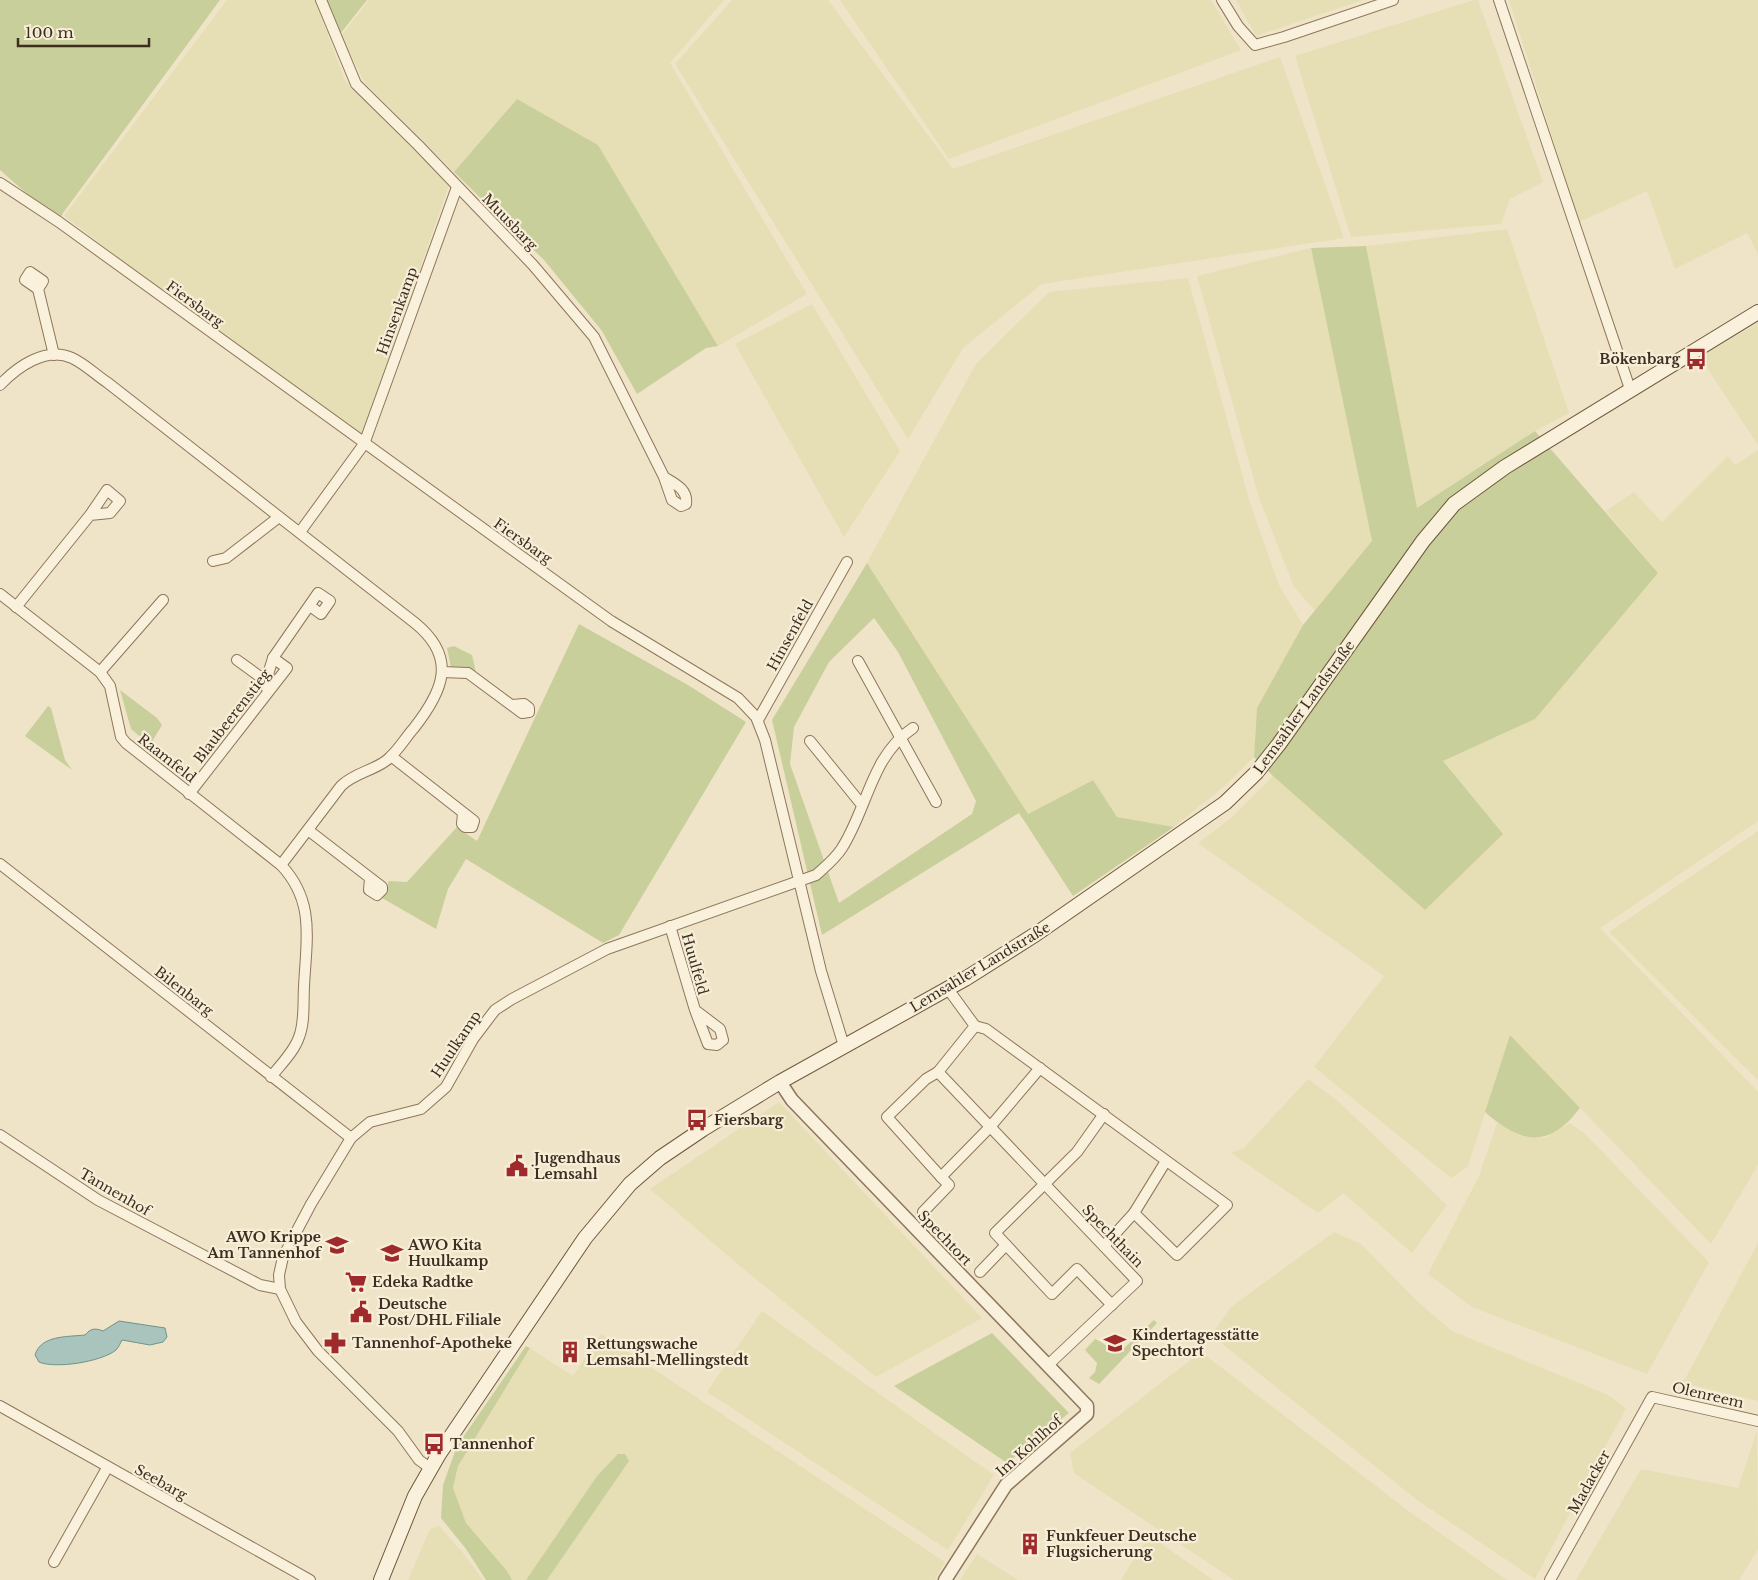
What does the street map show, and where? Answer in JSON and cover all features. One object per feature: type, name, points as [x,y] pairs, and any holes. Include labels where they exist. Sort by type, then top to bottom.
[{"type":"main road","name":"Lemsahler Landstraße","points":[[381,1580],[415,1496],[430,1468],[585,1238],[616,1200],[643,1172],[682,1142],[780,1082],[948,988],[1036,934],[1217,808],[1242,788],[1279,744],[1424,541],[1454,504],[1505,467],[1758,312]]},
{"type":"street","name":"Muusbarg","points":[[321,0],[356,84],[418,145],[533,265],[594,337],[664,477]]},
{"type":"street","points":[[1222,0],[1238,26],[1255,45],[1393,0]]},
{"type":"street","points":[[1499,0],[1630,389]]},
{"type":"street","name":"Fiersbarg","points":[[0,183],[59,222],[611,621],[738,698],[758,720],[765,740],[836,1027],[844,1046]]},
{"type":"street","name":"Hinsenkamp","points":[[300,532],[364,444],[457,187]]},
{"type":"street","points":[[38,289],[54,355]]},
{"type":"street","points":[[0,385],[10,374],[35,358],[54,355],[72,358],[108,383],[300,532],[427,634],[438,650],[442,672],[439,690],[434,700],[391,756],[346,781],[281,865]]},
{"type":"street","points":[[16,606],[90,515]]},
{"type":"street","points":[[214,561],[226,558],[279,516]]},
{"type":"street","name":"Hinsenfeld","points":[[758,720],[847,562]]},
{"type":"street","name":"Raamfeld","points":[[0,594],[100,672],[110,686],[121,737],[126,743],[281,865],[299,890],[305,906],[308,927],[300,1033],[293,1049],[271,1077]]},
{"type":"street","points":[[100,672],[162,600]]},
{"type":"street","name":"Blaubeerenstieg","points":[[266,692],[266,681],[273,658],[310,606]]},
{"type":"street","name":"Blaubeerenstieg","points":[[189,794],[266,692],[287,668],[273,658]]},
{"type":"street","points":[[237,660],[266,681]]},
{"type":"street","points":[[858,661],[936,802]]},
{"type":"street","points":[[442,672],[468,673],[512,705]]},
{"type":"street","points":[[900,736],[913,728]]},
{"type":"street","name":"Huulkamp","points":[[280,1289],[279,1275],[283,1257],[300,1223],[352,1138],[370,1122],[421,1109],[446,1087],[473,1039],[495,1010],[600,952],[816,875],[842,849],[885,756],[900,736]]},
{"type":"street","points":[[810,740],[862,805]]},
{"type":"street","points":[[391,756],[463,812]]},
{"type":"street","points":[[308,830],[370,878]]},
{"type":"street","name":"Bilenbarg","points":[[0,864],[271,1077],[352,1138]]},
{"type":"street","name":"Huulfeld","points":[[670,926],[695,1010]]},
{"type":"street","points":[[948,988],[975,1026],[986,1029],[1227,1206],[1177,1255],[1134,1213]]},
{"type":"street","points":[[923,1212],[950,1186],[887,1117],[926,1079],[938,1072],[975,1026]]},
{"type":"street","points":[[942,1177],[990,1127],[1040,1068]]},
{"type":"street","name":"Spechthain","points":[[938,1072],[1137,1281],[1048,1366]]},
{"type":"street","name":"Spechtort","points":[[780,1082],[792,1100],[1087,1406],[1087,1414]]},
{"type":"street","points":[[1104,1114],[1077,1152],[995,1234],[1052,1294],[1077,1269],[1112,1305]]},
{"type":"street","name":"Tannenhof","points":[[0,1135],[112,1208],[260,1285],[280,1289]]},
{"type":"street","points":[[1104,1246],[1134,1213],[1166,1161]]},
{"type":"street","points":[[980,1272],[1006,1245]]},
{"type":"street","points":[[280,1289],[296,1322],[318,1351],[398,1431],[419,1460],[430,1468]]},
{"type":"street","name":"Olenreem","points":[[1652,1397],[1758,1421]]},
{"type":"street","name":"Madacker","points":[[1550,1580],[1652,1397]]},
{"type":"street","name":"Seebarg","points":[[0,1406],[107,1468],[310,1580]]},
{"type":"street","name":"Im Kohlhof","points":[[945,1580],[1006,1485],[1087,1414]]},
{"type":"street","points":[[54,1562],[107,1468]]},
{"type":"shaded area","points":[[227,0],[315,0],[345,81],[450,182],[360,440],[64,216]]},
{"type":"shaded area","points":[[369,0],[724,0],[670,63],[807,294],[718,346],[598,145],[517,99],[454,172],[365,83],[341,36]]},
{"type":"shaded area","points":[[732,0],[828,0],[953,169],[1280,57],[1344,238],[1042,284],[963,348],[908,439],[675,64]]},
{"type":"shaded area","points":[[840,0],[1211,0],[1241,50],[949,159]]},
{"type":"shaded area","points":[[1236,0],[1363,0],[1256,36]]},
{"type":"shaded area","points":[[1478,0],[1543,182],[1510,199],[1501,224],[1351,237],[1295,56]]},
{"type":"shaded area","points":[[1509,0],[1758,0],[1758,254],[1747,233],[1675,269],[1647,191],[1579,222]]},
{"type":"shaded area","points":[[1507,229],[1569,413],[1535,431],[1417,509],[1366,246]]},
{"type":"shaded area","points":[[1311,248],[1372,541],[1315,611],[1294,587],[1259,498],[1197,276]]},
{"type":"shaded area","points":[[1188,278],[1250,503],[1279,585],[1303,625],[1257,708],[1254,757],[1227,784],[1174,827],[1117,817],[1092,780],[1028,814],[867,563],[976,364],[1049,292]]},
{"type":"shaded area","points":[[812,304],[900,451],[844,537],[735,344]]},
{"type":"shaded area","points":[[1758,323],[1758,445],[1700,357]]},
{"type":"shaded area","points":[[1758,450],[1758,821],[1600,928],[1758,1092],[1758,1165],[1711,1244],[1510,1035],[1468,1166],[1451,1178],[1314,1067],[1384,976],[1198,843],[1230,819],[1273,776],[1425,910],[1443,761],[1535,718],[1658,573],[1606,511],[1634,492],[1662,522],[1728,456],[1735,465]]},
{"type":"shaded area","points":[[1758,831],[1758,1080],[1609,932]]},
{"type":"shaded area","points":[[1308,1079],[1338,1101],[1447,1205],[1412,1253],[1343,1193],[1318,1213],[1231,1153],[1244,1148]]},
{"type":"shaded area","points":[[779,1102],[982,1318],[876,1377],[741,1267],[650,1189]]},
{"type":"shaded area","points":[[1497,1123],[1520,1136],[1545,1138],[1569,1123],[1584,1133],[1709,1262],[1647,1374],[1472,1307],[1428,1274],[1479,1176]]},
{"type":"shaded area","points":[[1334,1232],[1361,1244],[1419,1303],[1452,1331],[1608,1395],[1626,1408],[1535,1579],[1417,1500],[1211,1335],[1232,1306]]},
{"type":"shaded area","points":[[1758,1243],[1758,1401],[1683,1383]]},
{"type":"shaded area","points":[[762,1311],[994,1475],[948,1550],[707,1392]]},
{"type":"shaded area","points":[[601,1334],[945,1562],[935,1580],[547,1580],[629,1461],[597,1476],[526,1580],[512,1580],[507,1571],[466,1523],[453,1489],[458,1466],[530,1348],[573,1376]]},
{"type":"shaded area","points":[[1201,1352],[1410,1512],[1507,1580],[1234,1580],[1074,1473],[1070,1453]]},
{"type":"shaded area","points":[[1757,1431],[1758,1549],[1739,1580],[1576,1580],[1641,1469],[1738,1488]]},
{"type":"shaded area","points":[[439,1526],[463,1553],[483,1580],[408,1580],[430,1529]]},
{"type":"shaded area","points":[[1149,1535],[1213,1580],[1121,1580]]},
{"type":"shaded area","points":[[977,1554],[1018,1580],[960,1580]]},
{"type":"green space","points":[[0,0],[220,0],[63,213],[59,222],[0,170]]},
{"type":"green space","points":[[327,0],[367,0],[340,34]]},
{"type":"green space","points":[[517,99],[598,145],[718,346],[706,348],[637,394],[602,331],[544,260],[454,172]]},
{"type":"green space","points":[[1366,246],[1417,508],[1535,431],[1658,573],[1535,719],[1443,761],[1503,834],[1425,910],[1254,757],[1257,708],[1303,625],[1372,541],[1311,248]]},
{"type":"green space","points":[[867,563],[1028,814],[1093,780],[1117,817],[1174,827],[1073,896],[1019,813],[822,935],[772,720]],"holes":[[[874,618],[898,652],[976,801],[972,814],[839,903],[790,764],[794,727],[829,662]]]},
{"type":"green space","points":[[579,624],[688,685],[746,722],[619,935],[603,943],[466,859],[448,889],[436,929],[382,898],[389,881],[407,882],[457,827],[477,841]]},
{"type":"green space","points":[[454,646],[472,655],[476,672],[451,668],[447,648]]},
{"type":"green space","points":[[120,690],[157,718],[162,725],[150,745],[131,729]]},
{"type":"green space","points":[[48,706],[51,708],[65,760],[72,770],[25,736]]},
{"type":"green space","points":[[1510,1035],[1580,1108],[1568,1121],[1546,1136],[1523,1136],[1498,1123],[1485,1112]]},
{"type":"green space","points":[[1154,1320],[1157,1323],[1099,1384],[1089,1378],[1095,1372],[1097,1363],[1085,1350],[1095,1339],[1120,1352]]},
{"type":"green space","points":[[992,1333],[1069,1413],[1007,1463],[894,1386]]},
{"type":"green space","points":[[526,1346],[530,1348],[458,1466],[453,1488],[466,1523],[507,1571],[512,1580],[486,1580],[466,1549],[441,1518],[443,1485],[457,1446]]},
{"type":"green space","points":[[618,1454],[625,1454],[629,1461],[547,1580],[526,1580],[597,1476]]},
{"type":"water","points":[[119,1321],[165,1328],[167,1337],[163,1342],[150,1345],[122,1340],[116,1350],[109,1354],[78,1363],[46,1364],[39,1362],[35,1355],[38,1348],[49,1340],[85,1335],[93,1329],[103,1331]]},
{"type":"place","name":"Bökenbarg","points":[[1696,359]]},
{"type":"place","name":"Fiersbarg","points":[[697,1120]]},
{"type":"place","name":"Jugendhaus Lemsahl","points":[[517,1166]]},
{"type":"place","name":"AWO Krippe Am Tannenhof","points":[[337,1245]]},
{"type":"place","name":"AWO Kita Huulkamp","points":[[392,1253]]},
{"type":"place","name":"Edeka Radtke","points":[[356,1282]]},
{"type":"place","name":"Deutsche Post/DHL Filiale","points":[[361,1312]]},
{"type":"place","name":"Tannenhof-Apotheke","points":[[335,1343]]},
{"type":"place","name":"Kindertagesstätte Spechtort","points":[[1115,1343]]},
{"type":"place","name":"Rettungswache Lemsahl-Mellingstedt","points":[[570,1352]]},
{"type":"place","name":"Tannenhof","points":[[434,1444]]},
{"type":"place","name":"Funkfeuer Deutsche Flugsicherung","points":[[1030,1544]]}]
